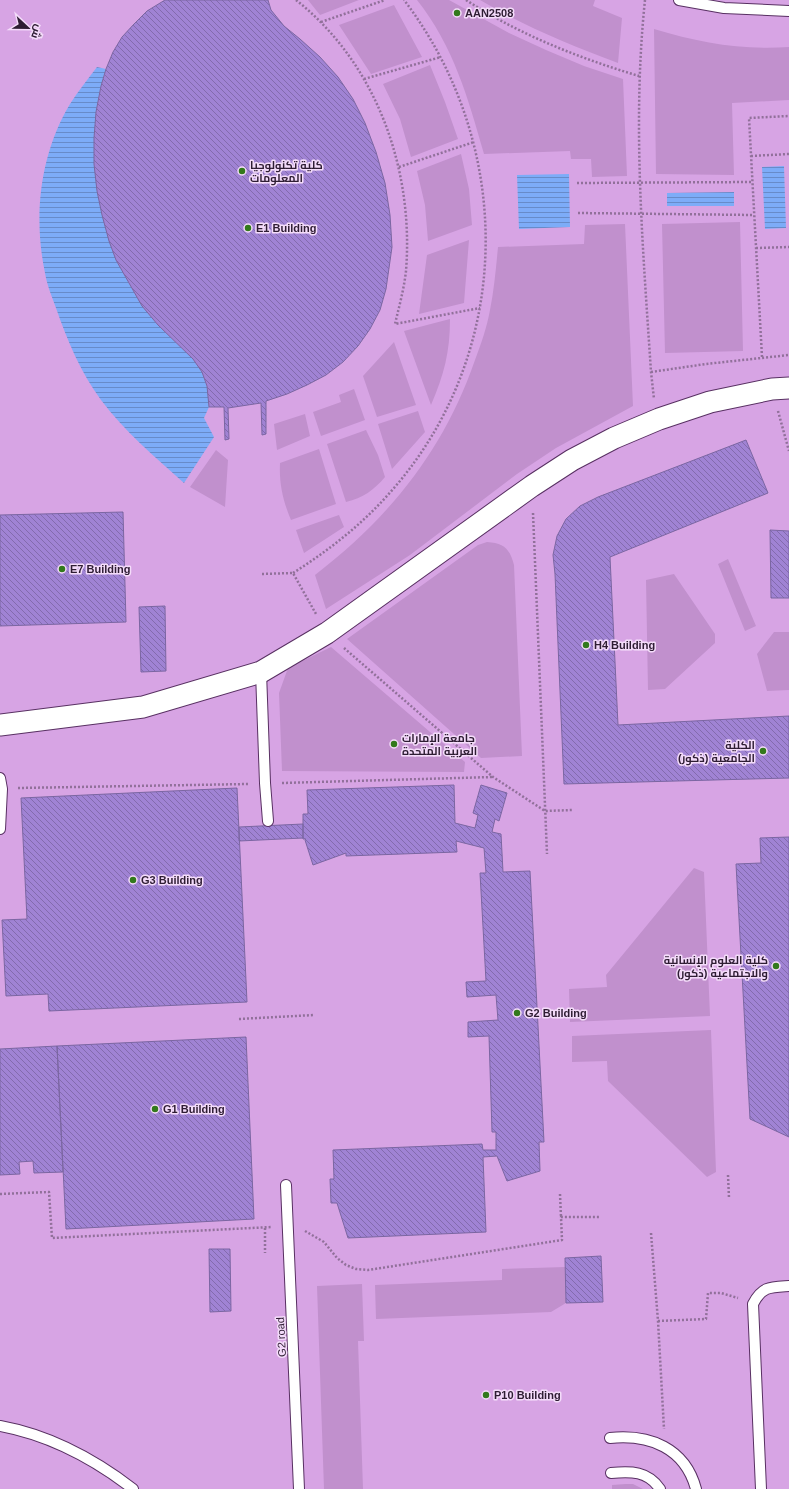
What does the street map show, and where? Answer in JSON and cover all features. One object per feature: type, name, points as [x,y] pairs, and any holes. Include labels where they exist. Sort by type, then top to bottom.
[{"type":"street","points":[[0,725],[143,707],[261,672],[327,633],[532,486],[572,460],[607,442],[659,419],[710,402],[780,389]]},
{"type":"lane","points":[[679,0],[724,8],[789,11]]},
{"type":"lane","points":[[261,672],[265,783],[268,821]]},
{"type":"lane","points":[[0,778],[2,789],[0,829]]},
{"type":"lane","name":"G2 road","points":[[286,1185],[300,1489]]},
{"type":"lane","points":[[761,1489],[754,1304],[757,1296],[762,1290],[770,1287],[789,1286]]},
{"type":"lane","points":[[0,1426],[37,1436],[66,1447],[119,1478],[133,1489]]},
{"type":"lane","points":[[610,1438],[643,1438],[665,1447],[683,1461],[692,1477],[696,1489]]},
{"type":"lane","points":[[611,1474],[627,1471],[639,1472],[650,1478],[660,1489]]},
{"type":"path","points":[[296,0],[321,22],[346,53],[364,79],[385,122],[399,167],[407,219],[407,246],[406,272],[395,324],[480,308]]},
{"type":"path","points":[[321,22],[385,0]]},
{"type":"path","points":[[262,574],[293,573],[321,555],[362,521],[395,487],[415,461],[449,403],[462,372],[480,308],[484,274],[486,234],[481,175],[474,142],[460,98],[441,57],[404,0]]},
{"type":"path","points":[[466,0],[538,39],[585,58],[639,76]]},
{"type":"path","points":[[645,0],[639,76],[639,183],[651,372],[653,395],[659,419]]},
{"type":"path","points":[[364,79],[441,57]]},
{"type":"path","points":[[762,357],[749,118],[789,116]]},
{"type":"path","points":[[399,167],[474,142]]},
{"type":"path","points":[[751,156],[789,154]]},
{"type":"path","points":[[577,183],[753,182]]},
{"type":"path","points":[[578,213],[754,215]]},
{"type":"path","points":[[756,248],[789,247]]},
{"type":"path","points":[[651,372],[789,354]]},
{"type":"path","points":[[780,389],[789,451]]},
{"type":"path","points":[[532,486],[547,854]]},
{"type":"path","points":[[293,573],[327,633],[493,777],[545,811],[572,810]]},
{"type":"path","points":[[239,1018],[314,1015]]},
{"type":"path","points":[[728,1175],[729,1198]]},
{"type":"path","points":[[560,1194],[561,1217]]},
{"type":"path","points":[[265,1228],[266,1253]]},
{"type":"path","points":[[651,1233],[658,1321],[665,1447]]},
{"type":"path","points":[[658,1321],[706,1319],[708,1293],[721,1293],[754,1304]]},
{"type":"shaded area","name":"جامعة الإمارات العربية المتحدة","points":[[0,0],[789,0],[789,1489],[0,1489]]},
{"type":"shaded area","points":[[308,0],[359,0],[320,15]]},
{"type":"shaded area","points":[[417,0],[449,0],[509,33],[546,50],[584,66],[623,79],[627,176],[592,177],[591,159],[571,159],[570,151],[484,154],[466,93],[450,55],[441,36]]},
{"type":"shaded area","points":[[480,0],[595,0],[593,6],[622,18],[618,63],[547,34]]},
{"type":"shaded area","points":[[394,5],[422,57],[371,74],[339,25]]},
{"type":"shaded area","points":[[654,29],[704,42],[771,48],[789,47],[789,100],[732,103],[734,175],[656,174]]},
{"type":"shaded area","points":[[430,65],[458,139],[411,157],[400,119],[383,84]]},
{"type":"shaded area","points":[[461,154],[469,189],[472,225],[428,241],[425,205],[417,171]]},
{"type":"shaded area","points":[[740,222],[743,351],[665,353],[662,224]]},
{"type":"shaded area","points":[[625,224],[633,406],[556,448],[517,474],[410,555],[326,609],[315,575],[367,530],[412,480],[431,452],[462,393],[487,323],[493,295],[498,247],[584,244],[585,225]]},
{"type":"shaded area","points":[[469,240],[464,303],[419,314],[427,255]]},
{"type":"shaded area","points":[[450,319],[449,342],[445,363],[431,405],[404,331]]},
{"type":"shaded area","points":[[394,342],[416,405],[377,417],[363,376]]},
{"type":"shaded area","points":[[354,389],[365,420],[321,436],[313,412],[341,402],[339,395]]},
{"type":"shaded area","points":[[418,411],[425,432],[392,469],[378,424]]},
{"type":"shaded area","points":[[305,414],[310,436],[277,450],[274,424]]},
{"type":"shaded area","points":[[366,430],[378,455],[385,477],[368,493],[346,502],[327,444]]},
{"type":"shaded area","points":[[319,449],[336,504],[291,520],[282,492],[280,463]]},
{"type":"shaded area","points":[[216,450],[228,460],[225,507],[190,487]]},
{"type":"shaded area","points":[[339,515],[344,527],[304,553],[296,530]]},
{"type":"shaded area","points":[[487,542],[502,545],[508,551],[514,565],[522,756],[481,758],[347,639],[478,545]]},
{"type":"shaded area","points":[[728,559],[756,626],[745,631],[718,564]]},
{"type":"shaded area","points":[[674,574],[715,634],[715,643],[665,689],[648,690],[646,580]]},
{"type":"shaded area","points":[[774,632],[789,632],[789,690],[767,691],[757,654]]},
{"type":"shaded area","points":[[331,647],[465,762],[464,772],[282,771],[279,693],[288,668]]},
{"type":"shaded area","points":[[694,868],[704,872],[710,1016],[570,1022],[569,989],[607,987],[606,975]]},
{"type":"shaded area","points":[[711,1030],[716,1172],[707,1177],[608,1081],[607,1061],[572,1062],[572,1036]]},
{"type":"shaded area","points":[[565,1267],[566,1303],[551,1312],[376,1319],[375,1285],[502,1280],[502,1269]]},
{"type":"shaded area","points":[[362,1284],[364,1341],[358,1341],[363,1489],[324,1489],[317,1286]]},
{"type":"shaded area","points":[[633,1484],[643,1489],[612,1489],[612,1485]]},
{"type":"water","points":[[97,67],[106,69],[96,112],[116,260],[142,306],[158,325],[193,359],[202,372],[207,386],[209,407],[204,418],[214,437],[184,483],[151,454],[120,423],[94,390],[70,344],[51,295],[46,277],[41,251],[40,208],[46,164],[60,123],[73,99]]},
{"type":"water","points":[[784,166],[786,228],[765,229],[762,167]]},
{"type":"water","points":[[569,174],[570,227],[519,229],[517,175]]},
{"type":"water","points":[[734,192],[734,206],[667,206],[667,193]]},
{"type":"building","name":"E1 Building","points":[[165,0],[268,0],[271,10],[284,26],[320,57],[338,77],[353,99],[365,123],[376,152],[385,183],[390,215],[392,247],[386,289],[380,310],[370,329],[358,346],[343,362],[326,375],[307,385],[266,401],[266,434],[262,435],[261,403],[228,408],[229,439],[225,440],[224,407],[209,407],[207,386],[202,372],[193,359],[158,325],[142,306],[116,260],[102,215],[97,191],[94,164],[96,112],[101,86],[113,52],[122,37],[147,11]]},
{"type":"building","name":"H4 Building","points":[[746,440],[768,493],[610,557],[618,725],[789,716],[789,778],[564,784],[553,555],[557,536],[566,519],[580,506],[598,497]]},
{"type":"building","name":"E7 Building","points":[[123,512],[126,622],[0,626],[0,515]]},
{"type":"building","points":[[770,530],[789,531],[789,598],[771,598]]},
{"type":"building","points":[[165,606],[166,671],[141,672],[139,607]]},
{"type":"building","name":"G2 Building","points":[[454,785],[455,823],[475,828],[478,815],[473,813],[481,785],[507,793],[499,821],[495,819],[492,832],[501,834],[503,872],[530,871],[544,1142],[539,1142],[540,1171],[507,1181],[497,1156],[483,1157],[486,1232],[348,1238],[337,1203],[331,1203],[330,1179],[334,1179],[333,1150],[482,1144],[483,1150],[496,1150],[496,1132],[492,1132],[489,1036],[468,1037],[468,1022],[498,1020],[496,995],[467,997],[466,982],[486,981],[480,873],[486,873],[484,848],[456,841],[457,852],[346,856],[346,853],[313,865],[305,840],[306,839],[303,839],[303,814],[308,814],[307,790]]},
{"type":"building","name":"G3 Building","points":[[237,788],[247,1002],[49,1011],[48,994],[6,996],[2,920],[27,919],[21,798]]},
{"type":"building","points":[[303,824],[303,838],[239,841],[239,827]]},
{"type":"building","points":[[789,837],[789,1137],[750,1119],[736,864],[761,863],[760,838]]},
{"type":"building","name":"G1 Building","points":[[246,1037],[254,1219],[66,1229],[57,1046]]},
{"type":"building","points":[[57,1046],[63,1172],[34,1173],[33,1161],[19,1162],[20,1174],[0,1175],[0,1049]]},
{"type":"building","points":[[209,1249],[230,1249],[231,1311],[210,1312]]},
{"type":"building","points":[[601,1256],[603,1302],[566,1303],[565,1258]]},
{"type":"place","name":"AAN2508","points":[[457,13]]},
{"type":"place","name":"كلية تكنولوجيا المعلومات","points":[[242,171]]},
{"type":"place","name":"E1 Building","points":[[248,228]]},
{"type":"place","name":"E7 Building","points":[[62,569]]},
{"type":"place","name":"H4 Building","points":[[586,645]]},
{"type":"place","name":"جامعة الإمارات العربية المتحدة","points":[[394,744]]},
{"type":"place","name":"الكلية الجامعية (ذكور)","points":[[763,751]]},
{"type":"place","name":"G3 Building","points":[[133,880]]},
{"type":"place","name":"كلية العلوم الإنسانية والاجتماعية (ذكور)","points":[[776,966]]},
{"type":"place","name":"G2 Building","points":[[517,1013]]},
{"type":"place","name":"G1 Building","points":[[155,1109]]},
{"type":"place","name":"P10 Building","points":[[486,1395]]}]
